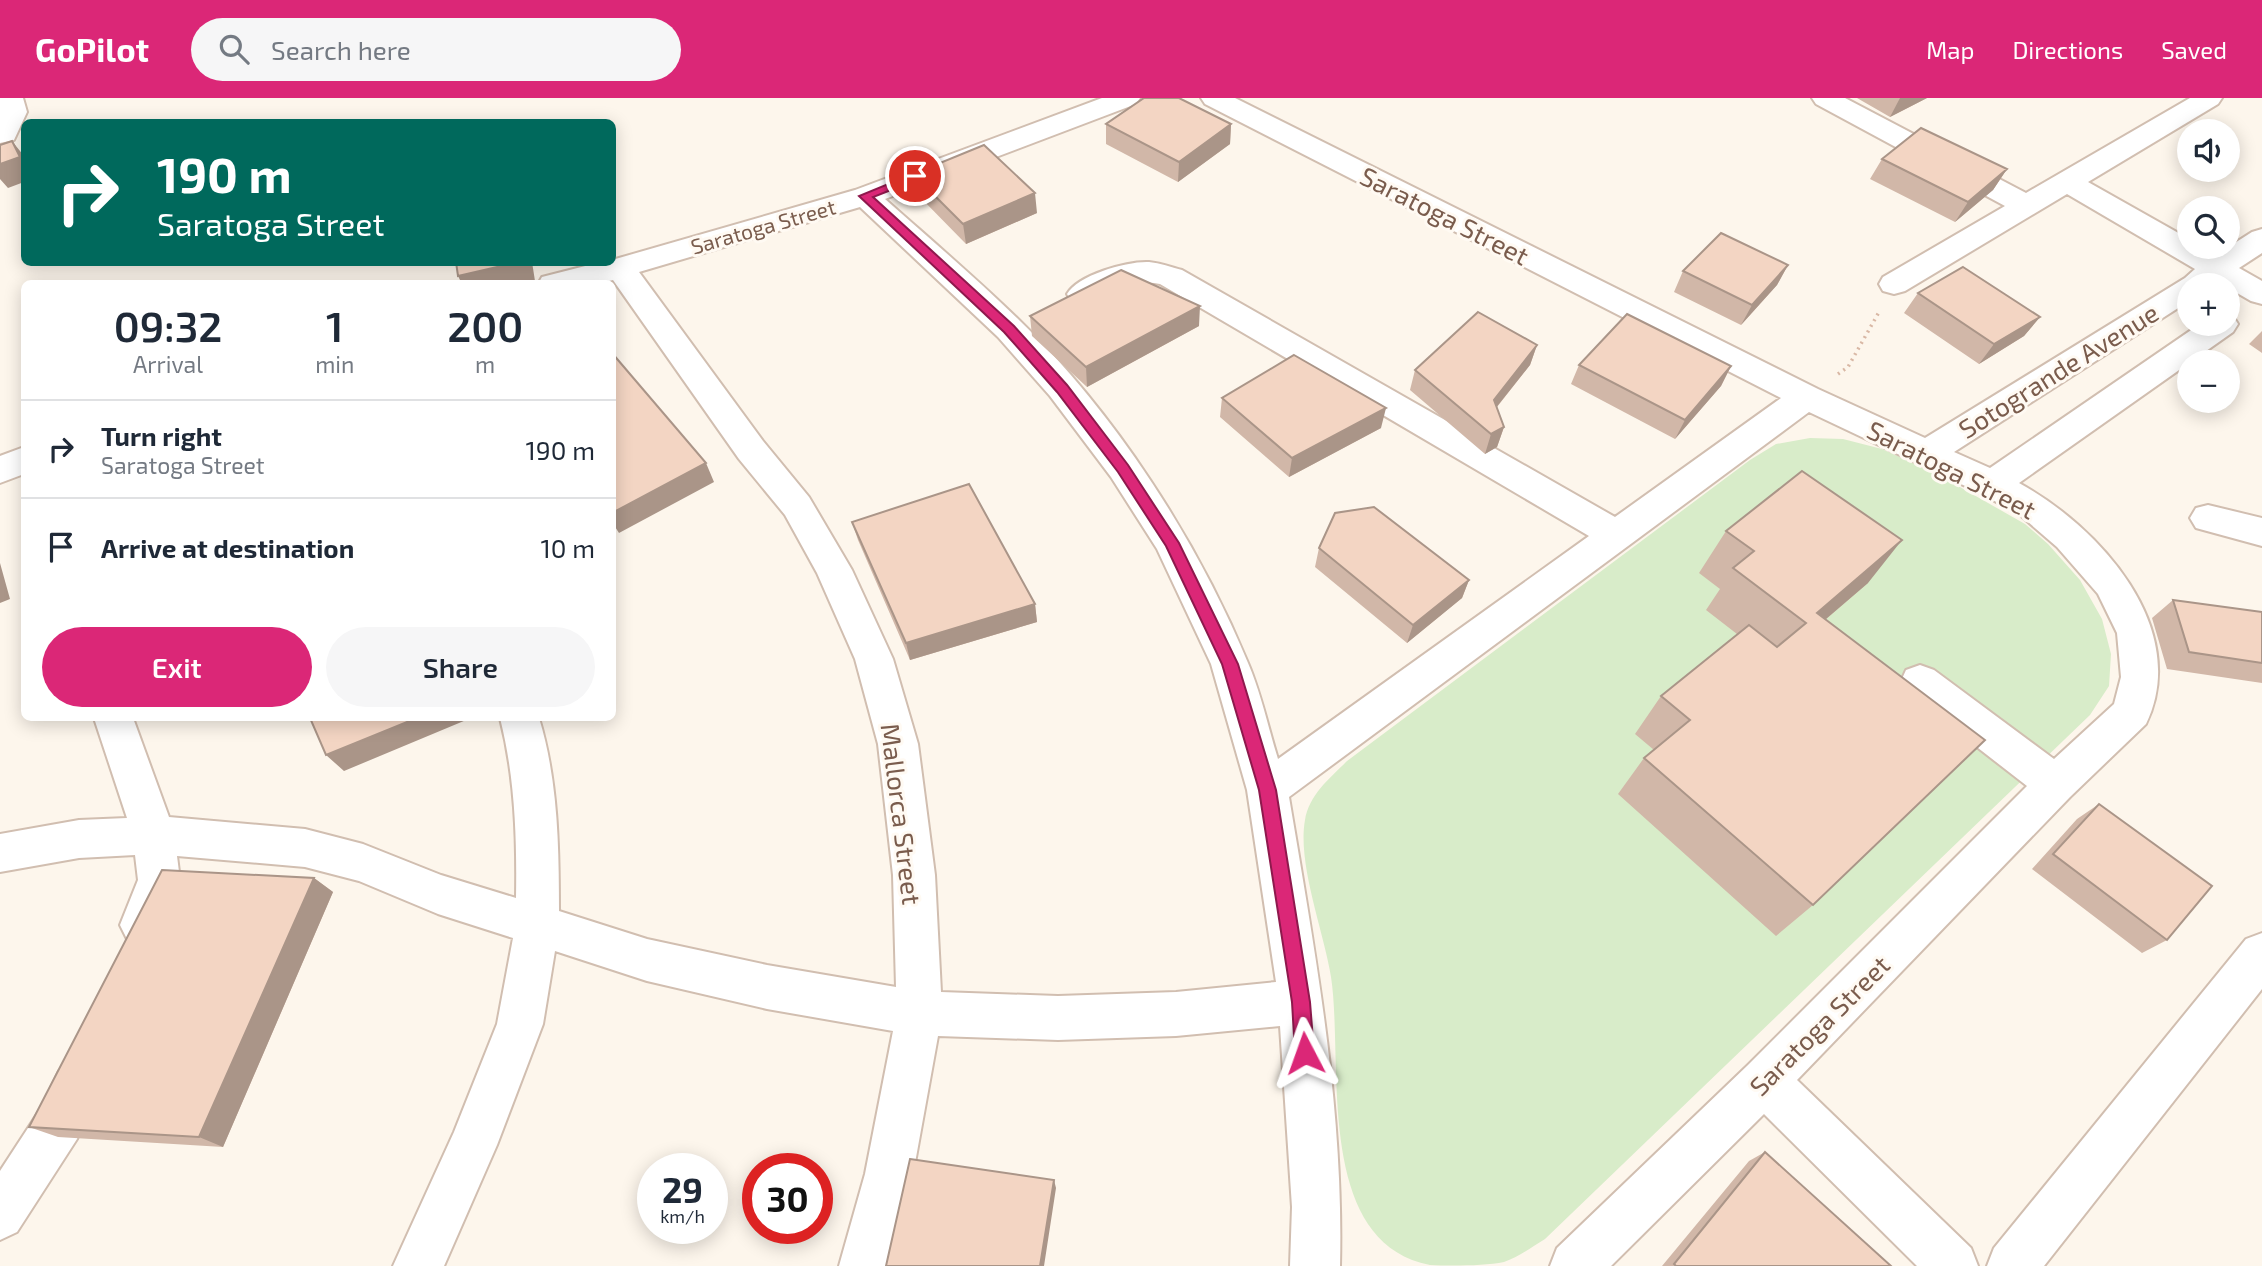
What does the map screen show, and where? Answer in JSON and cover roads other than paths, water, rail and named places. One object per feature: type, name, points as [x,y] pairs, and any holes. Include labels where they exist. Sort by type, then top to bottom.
[{"type":"street","points":[[0,135],[4,134],[13,113],[10,98]]},
{"type":"street","name":"Saratoga Street","points":[[570,280],[620,268],[865,196],[1127,98]]},
{"type":"street","name":"Saratoga Street","points":[[1214,98],[1806,397],[1992,484],[2032,506],[2070,537],[2111,584],[2136,633],[2140,677],[2132,712],[2056,784],[1764,1082],[1575,1266]]},
{"type":"street","points":[[1825,98],[2026,205]]},
{"type":"street","points":[[1894,284],[2209,98]]},
{"type":"street","points":[[2067,182],[2262,295],[2240,311]]},
{"type":"street","points":[[865,196],[1033,317],[1062,388],[1116,458],[1172,543],[1230,664],[1268,790],[1301,1002],[1317,1207],[1315,1266]]},
{"type":"street","name":"Sotogrande Avenue","points":[[2211,273],[2262,239]]},
{"type":"street","name":"Mallorca Street","points":[[620,268],[751,450],[797,506],[834,570],[874,659],[898,744],[914,874],[919,1013],[889,1174],[864,1266]]},
{"type":"street","points":[[1033,317],[1118,276],[1137,271],[1153,271],[1171,277],[1617,535]]},
{"type":"street","name":"Sotogrande Avenue","points":[[1927,453],[2177,294]]},
{"type":"street","name":"Sotogrande Avenue","points":[[1992,484],[2205,336]]},
{"type":"street","points":[[1268,790],[1806,397]]},
{"type":"street","points":[[0,470],[21,461]]},
{"type":"street","points":[[2208,518],[2262,532]]},
{"type":"street","points":[[1920,681],[2056,784]]},
{"type":"street","points":[[115,721],[154,835],[159,880],[127,965]]},
{"type":"street","points":[[418,1266],[473,1145],[520,1024],[537,927],[538,849],[529,752],[521,721]]},
{"type":"street","points":[[0,853],[79,839],[154,835],[305,848],[363,863],[438,894],[647,960],[727,978],[919,1013],[1058,1018],[1176,1014],[1301,1002]]},
{"type":"street","points":[[2012,1266],[2262,954]]},
{"type":"street","points":[[0,1215],[60,1122],[93,1047]]},
{"type":"street","points":[[1764,1082],[1953,1266]]}]
